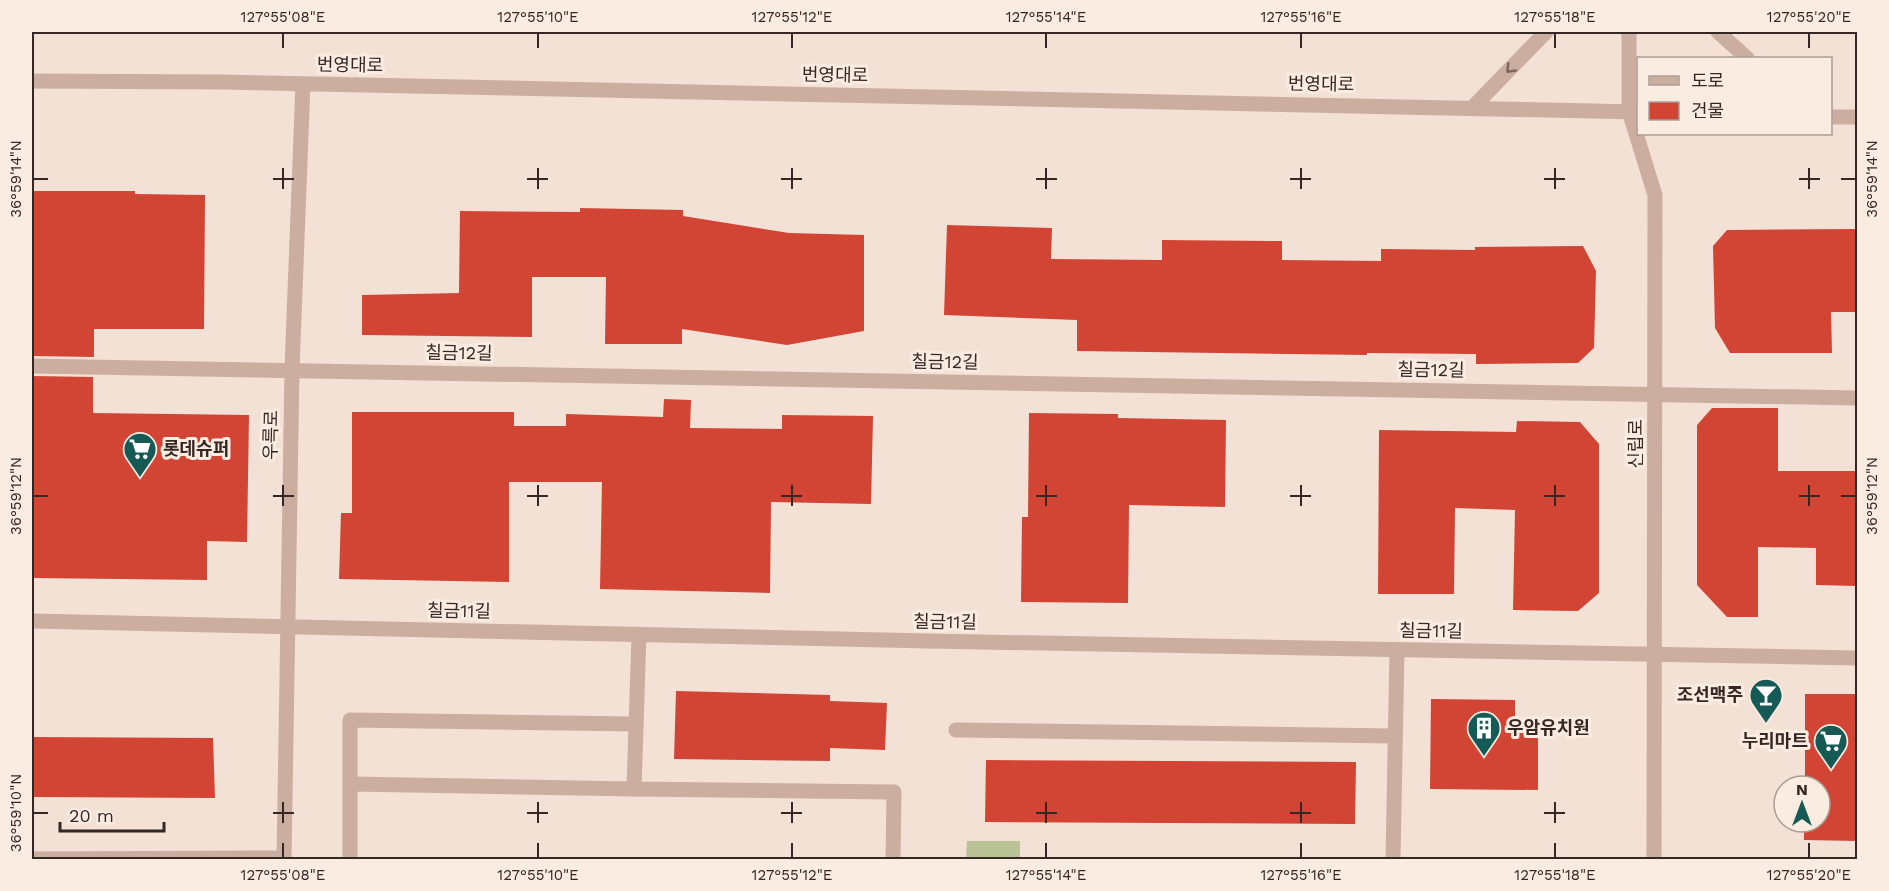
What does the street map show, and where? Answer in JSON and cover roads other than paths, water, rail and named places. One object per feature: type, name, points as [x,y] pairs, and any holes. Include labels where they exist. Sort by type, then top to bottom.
[{"type":"street","points":[[1473,107],[1546,32]]},
{"type":"street","name":"신립로","points":[[1629,32],[1634,112]]},
{"type":"street","points":[[1718,32],[1745,57]]},
{"type":"street","name":"번영대로","points":[[32,81],[303,84],[1634,112]]},
{"type":"street","name":"우륵로","points":[[284,859],[292,369],[303,84]]},
{"type":"street","points":[[1832,117],[1857,117]]},
{"type":"street","name":"신립로","points":[[1640,135],[1655,195],[1654,860]]},
{"type":"street","name":"칠금12길","points":[[32,366],[1857,398]]},
{"type":"street","name":"칠금11길","points":[[32,621],[1857,658]]},
{"type":"street","points":[[634,789],[639,634]]},
{"type":"street","points":[[1393,860],[1397,650]]},
{"type":"street","points":[[350,860],[350,720],[636,724]]},
{"type":"street","points":[[956,729],[1395,736]]},
{"type":"street","points":[[350,784],[894,792],[893,860]]},
{"type":"street","points":[[32,859],[284,859]]},
{"type":"place","name":"롯데슈퍼","points":[[140,478]]},
{"type":"place","name":"조선맥주","points":[[1766,724]]},
{"type":"place","name":"우암유치원","points":[[1484,757]]},
{"type":"place","name":"누리마트","points":[[1831,770]]}]
